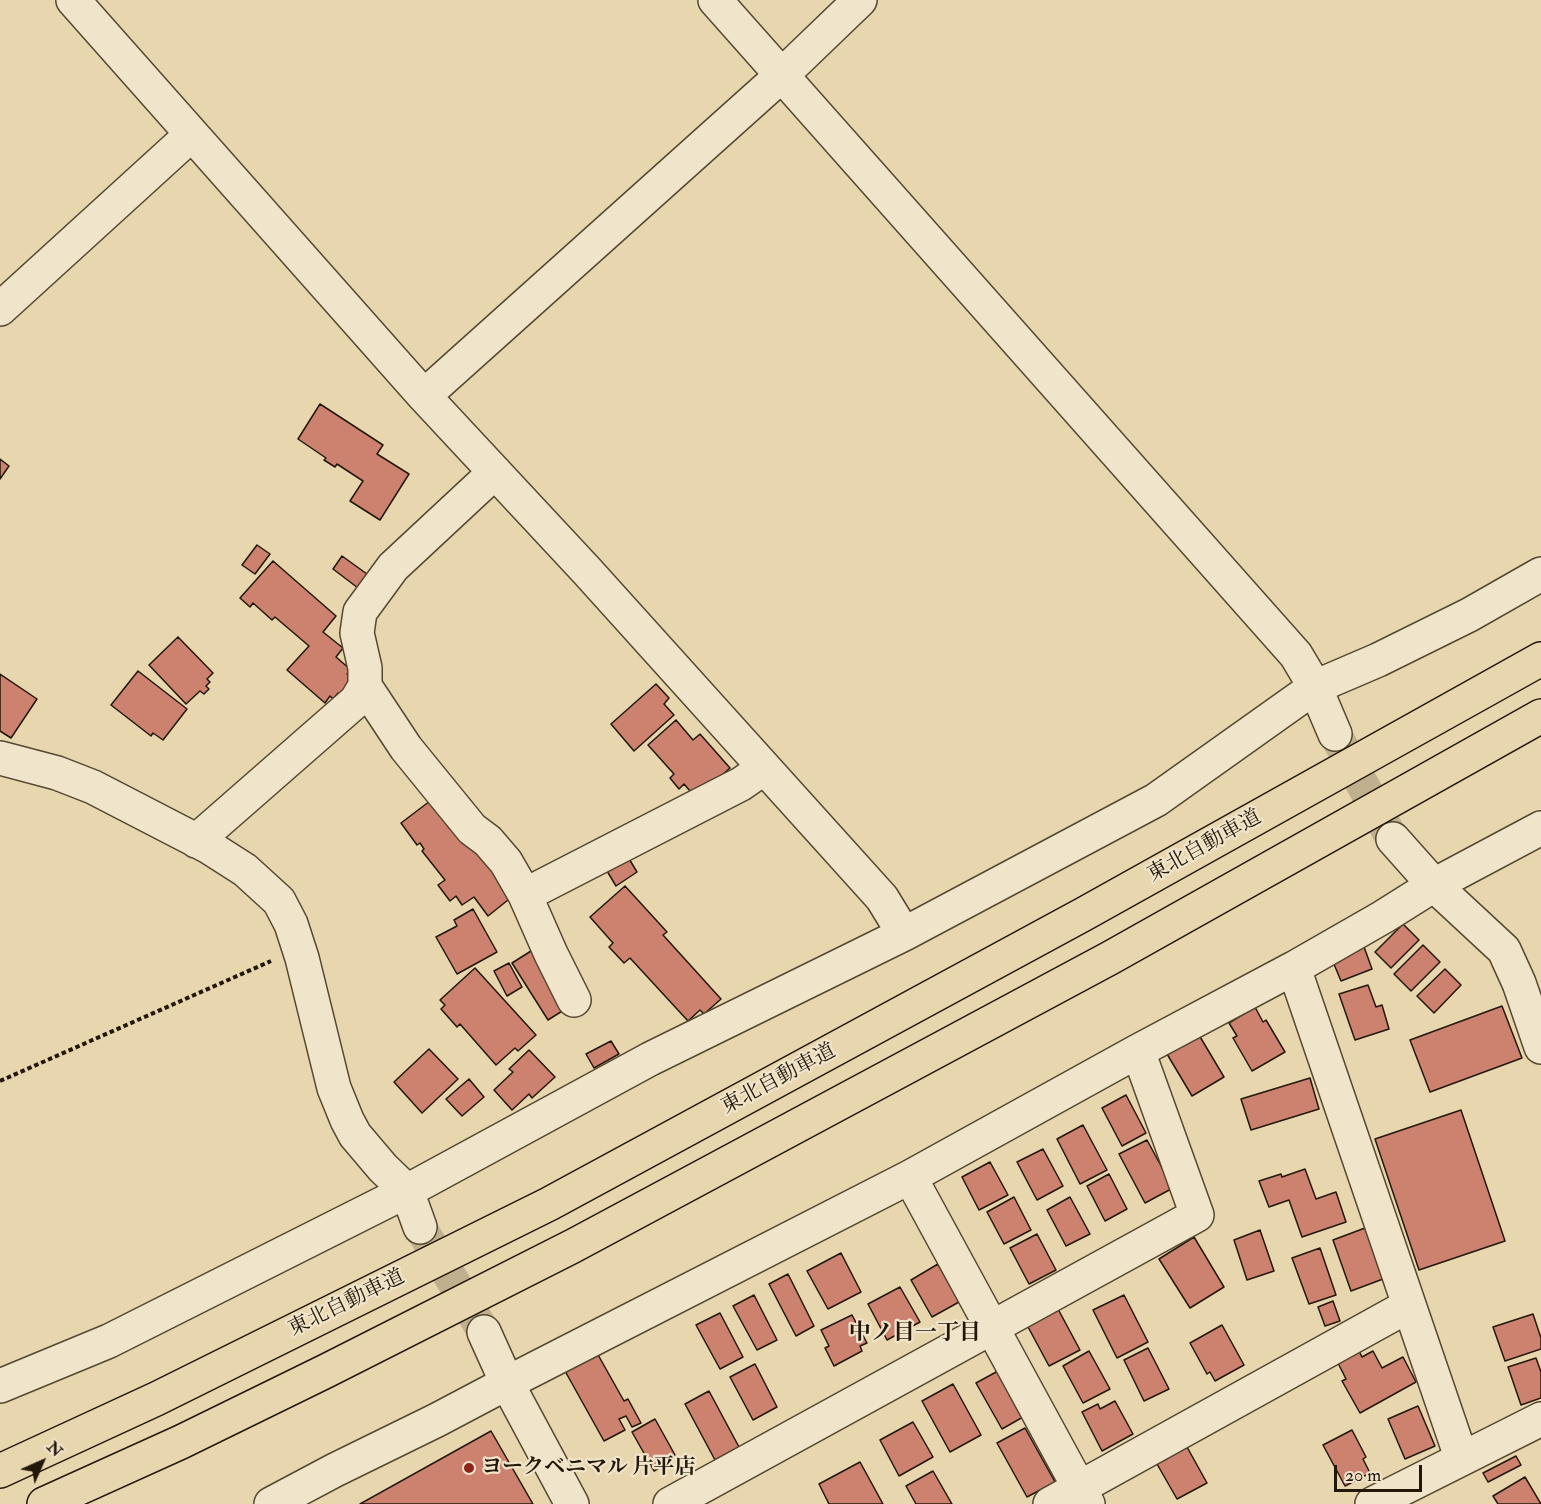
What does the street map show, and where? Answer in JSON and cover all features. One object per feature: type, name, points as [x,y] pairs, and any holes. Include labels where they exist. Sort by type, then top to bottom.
[{"type":"highway","name":"東北自動車道","points":[[0,1471],[156,1399],[549,1204],[1084,914],[1541,659]]},
{"type":"highway","points":[[44,1504],[181,1442],[573,1246],[1110,958],[1541,716]]},
{"type":"street","points":[[73,0],[424,396],[882,898],[904,934]]},
{"type":"street","points":[[715,0],[1296,655],[1316,687],[1335,734]]},
{"type":"street","points":[[424,396],[782,75],[860,0]]},
{"type":"street","points":[[0,309],[191,135]]},
{"type":"street","points":[[196,841],[356,700],[365,686],[365,668],[357,633],[360,612],[393,567],[495,472]]},
{"type":"street","points":[[0,1386],[109,1341],[407,1191],[650,1059],[904,934],[1156,800],[1316,687],[1378,660],[1469,615],[1541,574]]},
{"type":"street","points":[[365,686],[406,748],[472,829],[488,841],[506,862],[525,895],[573,1000]]},
{"type":"street","points":[[0,758],[57,772],[93,787],[196,841],[244,870],[279,901],[291,924],[299,948],[334,1088],[347,1120],[355,1135],[383,1168],[407,1191],[420,1227]]},
{"type":"street","points":[[525,895],[741,784],[764,768]]},
{"type":"street","points":[[271,1504],[910,1177],[1294,968],[1434,885],[1541,828]]},
{"type":"street","points":[[1393,839],[1434,885],[1504,950],[1535,1009],[1541,1047]]},
{"type":"street","points":[[1294,968],[1461,1458]]},
{"type":"street","points":[[670,1504],[1197,1215],[1138,1051]]},
{"type":"street","points":[[910,1177],[1084,1496]]},
{"type":"street","points":[[1050,1504],[1084,1496],[1408,1306]]},
{"type":"street","points":[[484,1332],[507,1383],[572,1504]]},
{"type":"street","points":[[1372,1504],[1541,1419]]},
{"type":"path","points":[[0,1081],[299,948]]},
{"type":"building","points":[[320,404],[383,445],[377,454],[409,474],[380,520],[350,501],[363,481],[337,464],[335,467],[324,460],[326,458],[298,439]]},
{"type":"building","points":[[0,459],[9,466],[0,479]]},
{"type":"building","points":[[257,545],[270,554],[255,574],[242,565]]},
{"type":"building","points":[[342,556],[367,574],[358,588],[333,569]]},
{"type":"building","points":[[273,561],[336,616],[323,632],[343,648],[336,657],[351,670],[347,674],[354,681],[340,696],[338,693],[333,699],[330,696],[325,703],[287,670],[309,646],[275,617],[272,620],[253,603],[250,607],[240,598]]},
{"type":"building","points":[[178,637],[213,673],[207,679],[210,682],[206,686],[209,689],[204,694],[200,691],[186,704],[149,665]]},
{"type":"building","points":[[138,671],[187,709],[163,740],[153,733],[151,736],[111,705]]},
{"type":"building","points":[[0,674],[37,699],[11,738],[0,731]]},
{"type":"building","points":[[656,684],[669,698],[664,704],[674,715],[634,751],[611,724]]},
{"type":"building","points":[[676,720],[693,740],[700,734],[730,768],[696,798],[684,784],[679,789],[670,778],[674,774],[648,745]]},
{"type":"building","points":[[430,801],[450,829],[458,823],[513,896],[488,916],[474,897],[462,905],[456,896],[450,901],[438,885],[445,880],[422,851],[424,849],[420,843],[417,845],[401,823]]},
{"type":"building","points":[[628,857],[637,872],[616,886],[607,871]]},
{"type":"building","points":[[625,886],[667,932],[663,935],[721,999],[704,1014],[700,1010],[688,1021],[630,958],[624,963],[609,947],[613,943],[590,917]]},
{"type":"building","points":[[473,909],[497,952],[457,974],[436,937],[457,926],[454,920]]},
{"type":"building","points":[[1403,924],[1419,940],[1391,968],[1375,952]]},
{"type":"building","points":[[1363,944],[1372,969],[1341,981],[1331,957]]},
{"type":"building","points":[[1423,945],[1440,962],[1411,991],[1394,974]]},
{"type":"building","points":[[531,951],[567,1008],[548,1020],[512,963]]},
{"type":"building","points":[[509,963],[522,987],[507,996],[494,971]]},
{"type":"building","points":[[475,968],[536,1035],[518,1051],[515,1048],[496,1065],[460,1024],[457,1027],[441,1009],[445,1005],[440,1000]]},
{"type":"building","points":[[1445,969],[1461,985],[1434,1013],[1417,996]]},
{"type":"building","points":[[1368,985],[1376,1007],[1382,1005],[1389,1029],[1355,1040],[1339,994]]},
{"type":"building","points":[[1502,1006],[1522,1058],[1430,1092],[1410,1040]]},
{"type":"building","points":[[1255,1007],[1263,1022],[1266,1020],[1285,1052],[1252,1071],[1233,1038],[1237,1036],[1229,1023]]},
{"type":"building","points":[[1199,1035],[1224,1077],[1192,1096],[1167,1054]]},
{"type":"building","points":[[611,1041],[619,1054],[594,1068],[586,1054]]},
{"type":"building","points":[[429,1049],[458,1079],[422,1113],[394,1082]]},
{"type":"building","points":[[529,1050],[555,1077],[532,1098],[529,1094],[512,1110],[494,1090],[513,1072],[509,1069]]},
{"type":"building","points":[[1310,1078],[1319,1109],[1251,1130],[1241,1099]]},
{"type":"building","points":[[469,1079],[484,1097],[462,1116],[446,1099]]},
{"type":"building","points":[[1126,1095],[1146,1133],[1122,1146],[1102,1108]]},
{"type":"building","points":[[1461,1110],[1505,1241],[1419,1270],[1375,1139]]},
{"type":"building","points":[[1083,1125],[1107,1170],[1080,1184],[1057,1139]]},
{"type":"building","points":[[1147,1140],[1173,1188],[1145,1203],[1119,1154]]},
{"type":"building","points":[[1043,1149],[1063,1186],[1037,1200],[1017,1162]]},
{"type":"building","points":[[990,1162],[1008,1195],[979,1210],[962,1177]]},
{"type":"building","points":[[1305,1169],[1316,1199],[1336,1192],[1346,1222],[1302,1237],[1289,1200],[1269,1207],[1259,1181],[1281,1174],[1282,1177]]},
{"type":"building","points":[[1109,1174],[1127,1209],[1105,1221],[1087,1186]]},
{"type":"building","points":[[1014,1197],[1031,1230],[1004,1244],[987,1212]]},
{"type":"building","points":[[1070,1197],[1090,1234],[1066,1246],[1047,1210]]},
{"type":"building","points":[[1365,1228],[1383,1279],[1351,1291],[1333,1240]]},
{"type":"building","points":[[1260,1230],[1274,1271],[1247,1280],[1234,1240]]},
{"type":"building","points":[[1037,1234],[1056,1270],[1029,1284],[1010,1248]]},
{"type":"building","points":[[1194,1237],[1224,1287],[1190,1308],[1159,1259]]},
{"type":"building","points":[[1320,1248],[1336,1295],[1309,1304],[1292,1258]]},
{"type":"building","points":[[841,1253],[861,1292],[828,1309],[807,1271]]},
{"type":"building","points":[[938,1264],[959,1302],[932,1317],[911,1280]]},
{"type":"building","points":[[788,1274],[814,1326],[796,1336],[769,1284]]},
{"type":"building","points":[[900,1287],[920,1322],[887,1340],[868,1304]]},
{"type":"building","points":[[754,1295],[777,1340],[757,1350],[733,1306]]},
{"type":"building","points":[[1124,1295],[1148,1342],[1117,1358],[1093,1310]]},
{"type":"building","points":[[1333,1301],[1340,1321],[1325,1326],[1318,1307]]},
{"type":"building","points":[[1058,1309],[1080,1350],[1049,1366],[1027,1325]]},
{"type":"building","points":[[720,1313],[743,1357],[720,1369],[696,1325]]},
{"type":"building","points":[[1533,1314],[1541,1338],[1541,1349],[1505,1361],[1493,1327]]},
{"type":"building","points":[[852,1315],[867,1343],[860,1346],[862,1351],[834,1366],[825,1348],[829,1346],[821,1330]]},
{"type":"building","points":[[1222,1325],[1244,1365],[1215,1381],[1210,1372],[1207,1374],[1190,1343]]},
{"type":"building","points":[[1148,1348],[1169,1389],[1144,1401],[1124,1360]]},
{"type":"building","points":[[1358,1349],[1362,1357],[1373,1351],[1382,1368],[1403,1357],[1416,1382],[1360,1413],[1342,1381],[1346,1379],[1337,1361]]},
{"type":"building","points":[[1089,1351],[1110,1389],[1083,1403],[1063,1366]]},
{"type":"building","points":[[597,1353],[624,1401],[628,1399],[641,1423],[632,1427],[626,1416],[619,1419],[625,1430],[604,1441],[565,1371]]},
{"type":"building","points":[[1536,1358],[1541,1372],[1541,1398],[1521,1405],[1508,1367]]},
{"type":"building","points":[[755,1364],[777,1407],[753,1420],[730,1377]]},
{"type":"building","points":[[998,1371],[1023,1417],[1002,1429],[976,1383]]},
{"type":"building","points":[[953,1384],[981,1435],[950,1452],[922,1401]]},
{"type":"building","points":[[709,1391],[739,1447],[715,1460],[685,1404]]},
{"type":"building","points":[[1115,1401],[1133,1434],[1102,1451],[1082,1412],[1098,1404],[1100,1409]]},
{"type":"building","points":[[1418,1406],[1435,1446],[1405,1459],[1388,1419]]},
{"type":"building","points":[[655,1419],[675,1455],[669,1458],[671,1461],[654,1471],[632,1432]]},
{"type":"building","points":[[913,1422],[933,1457],[899,1476],[880,1440]]},
{"type":"building","points":[[1025,1428],[1055,1482],[1027,1497],[997,1443]]},
{"type":"building","points":[[1352,1430],[1366,1457],[1363,1459],[1370,1473],[1345,1486],[1323,1445]]},
{"type":"building","name":"ヨークベニマル 片平店","points":[[491,1431],[533,1504],[360,1504]]},
{"type":"building","points":[[1187,1447],[1207,1483],[1177,1499],[1157,1464]]},
{"type":"building","points":[[1516,1456],[1521,1465],[1488,1482],[1483,1473]]},
{"type":"building","points":[[860,1462],[883,1504],[829,1504],[819,1484]]},
{"type":"building","points":[[933,1471],[952,1504],[916,1504],[906,1486]]},
{"type":"building","points":[[1525,1477],[1541,1504],[1498,1504],[1493,1496]]},
{"type":"tunnel","points":[[1335,734],[1390,835]]},
{"type":"tunnel","points":[[420,1227],[484,1332]]},
{"type":"place","name":"ヨークベニマル 片平店","points":[[469,1468]]},
{"type":"district","name":"中ノ目一丁目","points":[[915,1334]]}]
